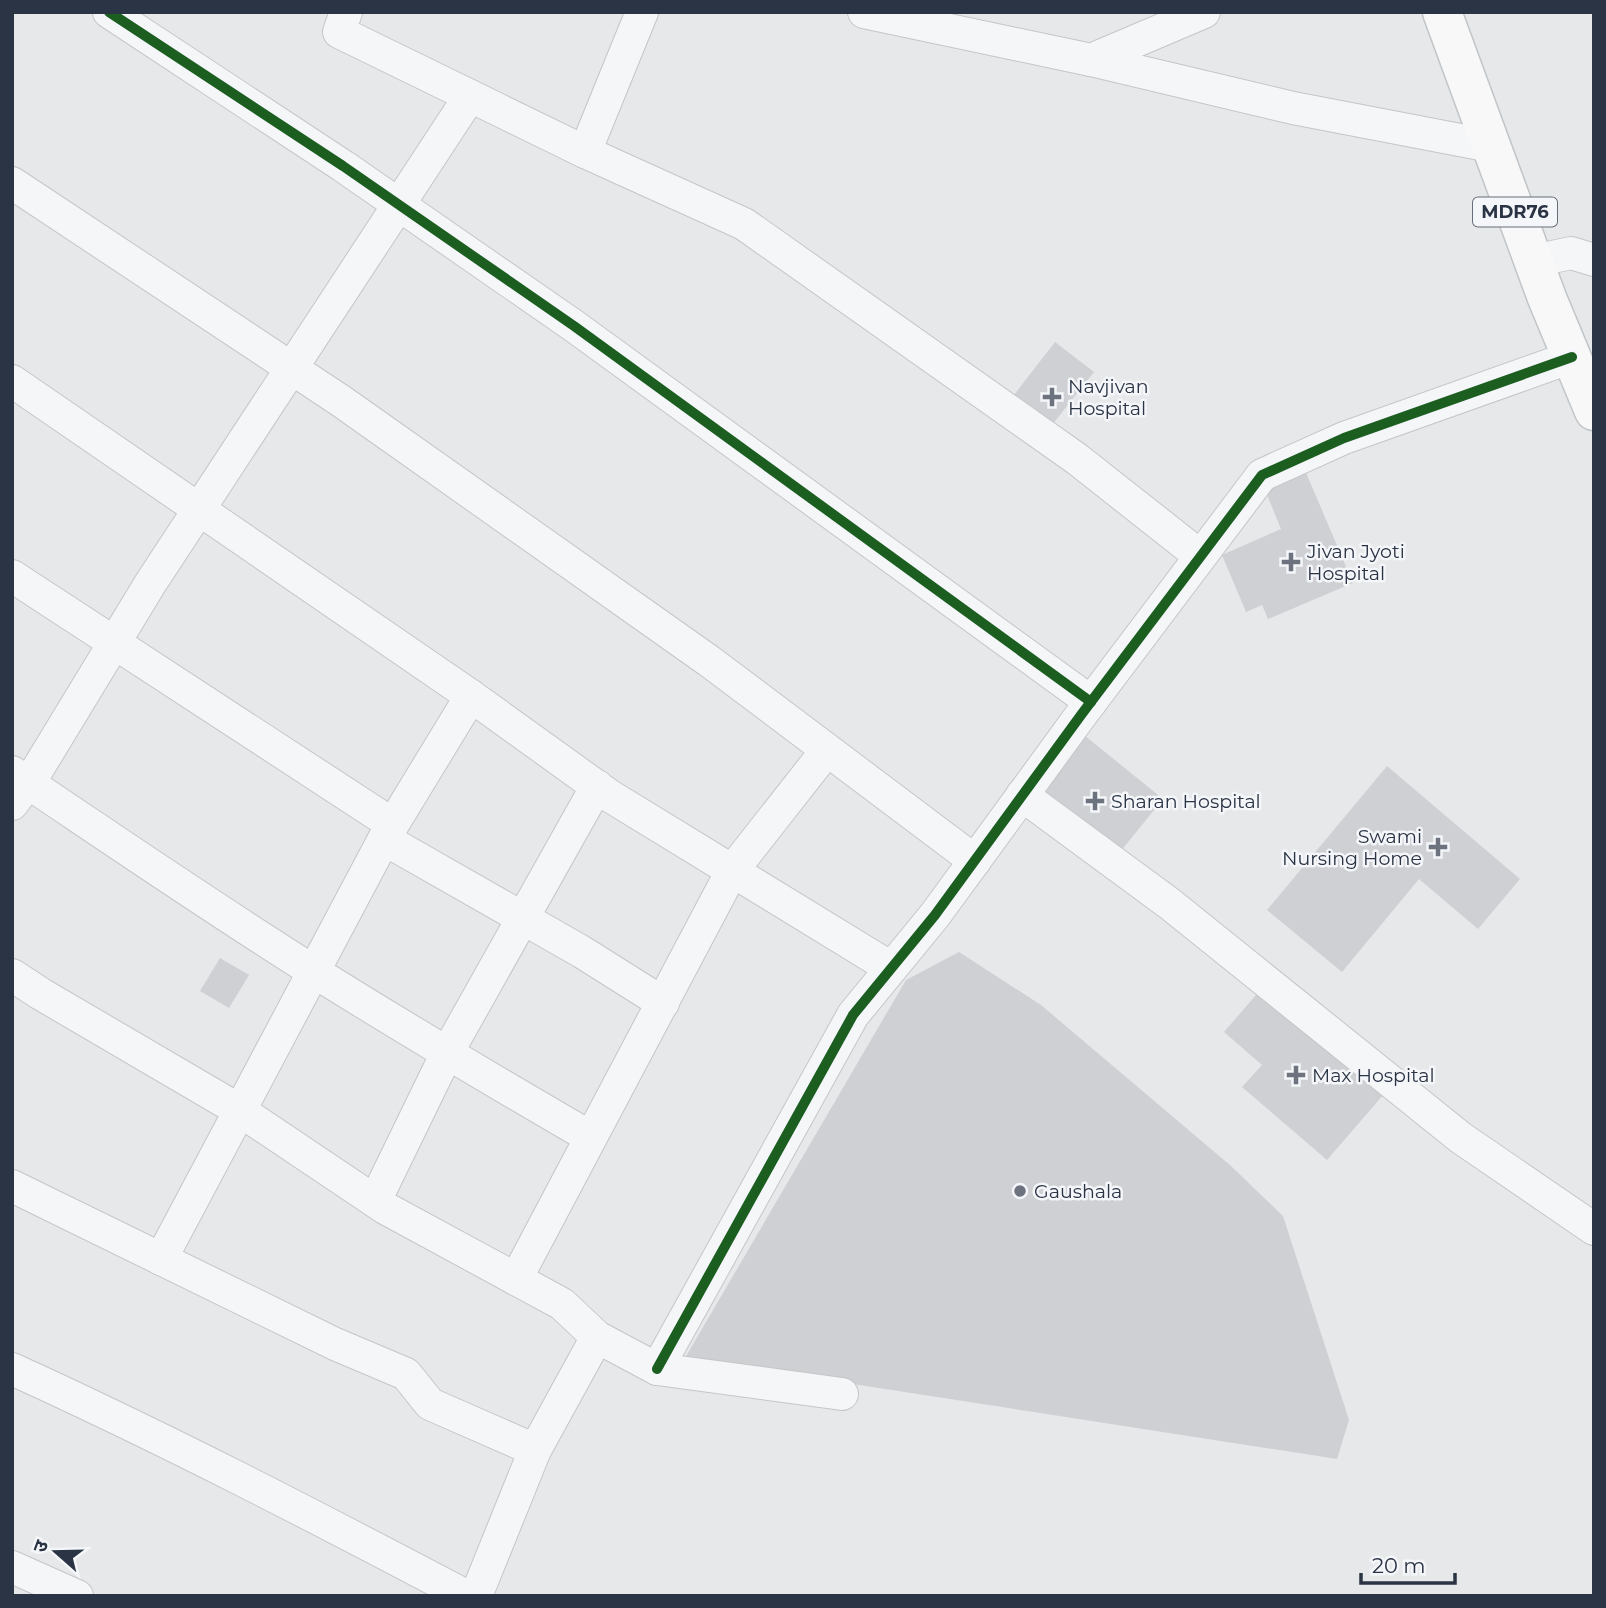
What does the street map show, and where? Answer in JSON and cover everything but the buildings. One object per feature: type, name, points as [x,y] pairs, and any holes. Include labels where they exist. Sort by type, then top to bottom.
[{"type":"main road","name":"MDR76","points":[[1442,12],[1534,261],[1594,411]]},
{"type":"street","points":[[110,12],[398,204],[574,326],[1091,702]]},
{"type":"street","points":[[346,12],[339,32],[585,152],[744,224],[1077,459],[1200,556]]},
{"type":"street","points":[[585,152],[642,12]]},
{"type":"street","points":[[864,12],[1091,60],[1293,108],[1491,146]]},
{"type":"street","points":[[1091,60],[1204,12]]},
{"type":"street","points":[[470,96],[18,786],[172,880],[313,971],[590,1137]]},
{"type":"street","points":[[12,183],[341,401],[709,661],[975,861]]},
{"type":"street","points":[[1534,261],[1571,253],[1594,260]]},
{"type":"street","points":[[657,1368],[853,1014],[935,915],[1262,475],[1344,438],[1572,357]]},
{"type":"street","points":[[12,381],[471,695],[597,786],[891,968]]},
{"type":"street","points":[[12,576],[388,832],[523,919],[663,1003]]},
{"type":"street","points":[[161,1259],[388,832],[471,695]]},
{"type":"street","points":[[516,1279],[732,871],[827,750]]},
{"type":"street","points":[[374,1201],[447,1053],[597,786]]},
{"type":"street","points":[[1022,795],[1170,904],[1461,1138],[1594,1229]]},
{"type":"street","points":[[12,975],[239,1110],[374,1201],[562,1304],[597,1337],[657,1368],[842,1394]]},
{"type":"street","points":[[12,1186],[335,1345],[406,1374],[430,1404],[535,1450]]},
{"type":"street","points":[[476,1596],[535,1450],[597,1337]]},
{"type":"street","points":[[12,1369],[102,1410],[290,1503],[466,1596]]},
{"type":"street","points":[[12,1567],[77,1596]]},
{"type":"cycle path","points":[[109,12],[343,166],[574,326],[1091,702]]},
{"type":"cycle path","points":[[657,1369],[853,1015],[935,915],[1081,715],[1262,475],[1344,438],[1572,357]]},
{"type":"place","name":"Navjivan Hospital","points":[[1052,397]]},
{"type":"place","name":"Jivan Jyoti Hospital","points":[[1291,562]]},
{"type":"place","name":"Sharan Hospital","points":[[1095,801]]},
{"type":"place","name":"Swami Nursing Home","points":[[1438,847]]},
{"type":"place","name":"Max Hospital","points":[[1296,1075]]},
{"type":"place","name":"Gaushala","points":[[1020,1191]]}]
